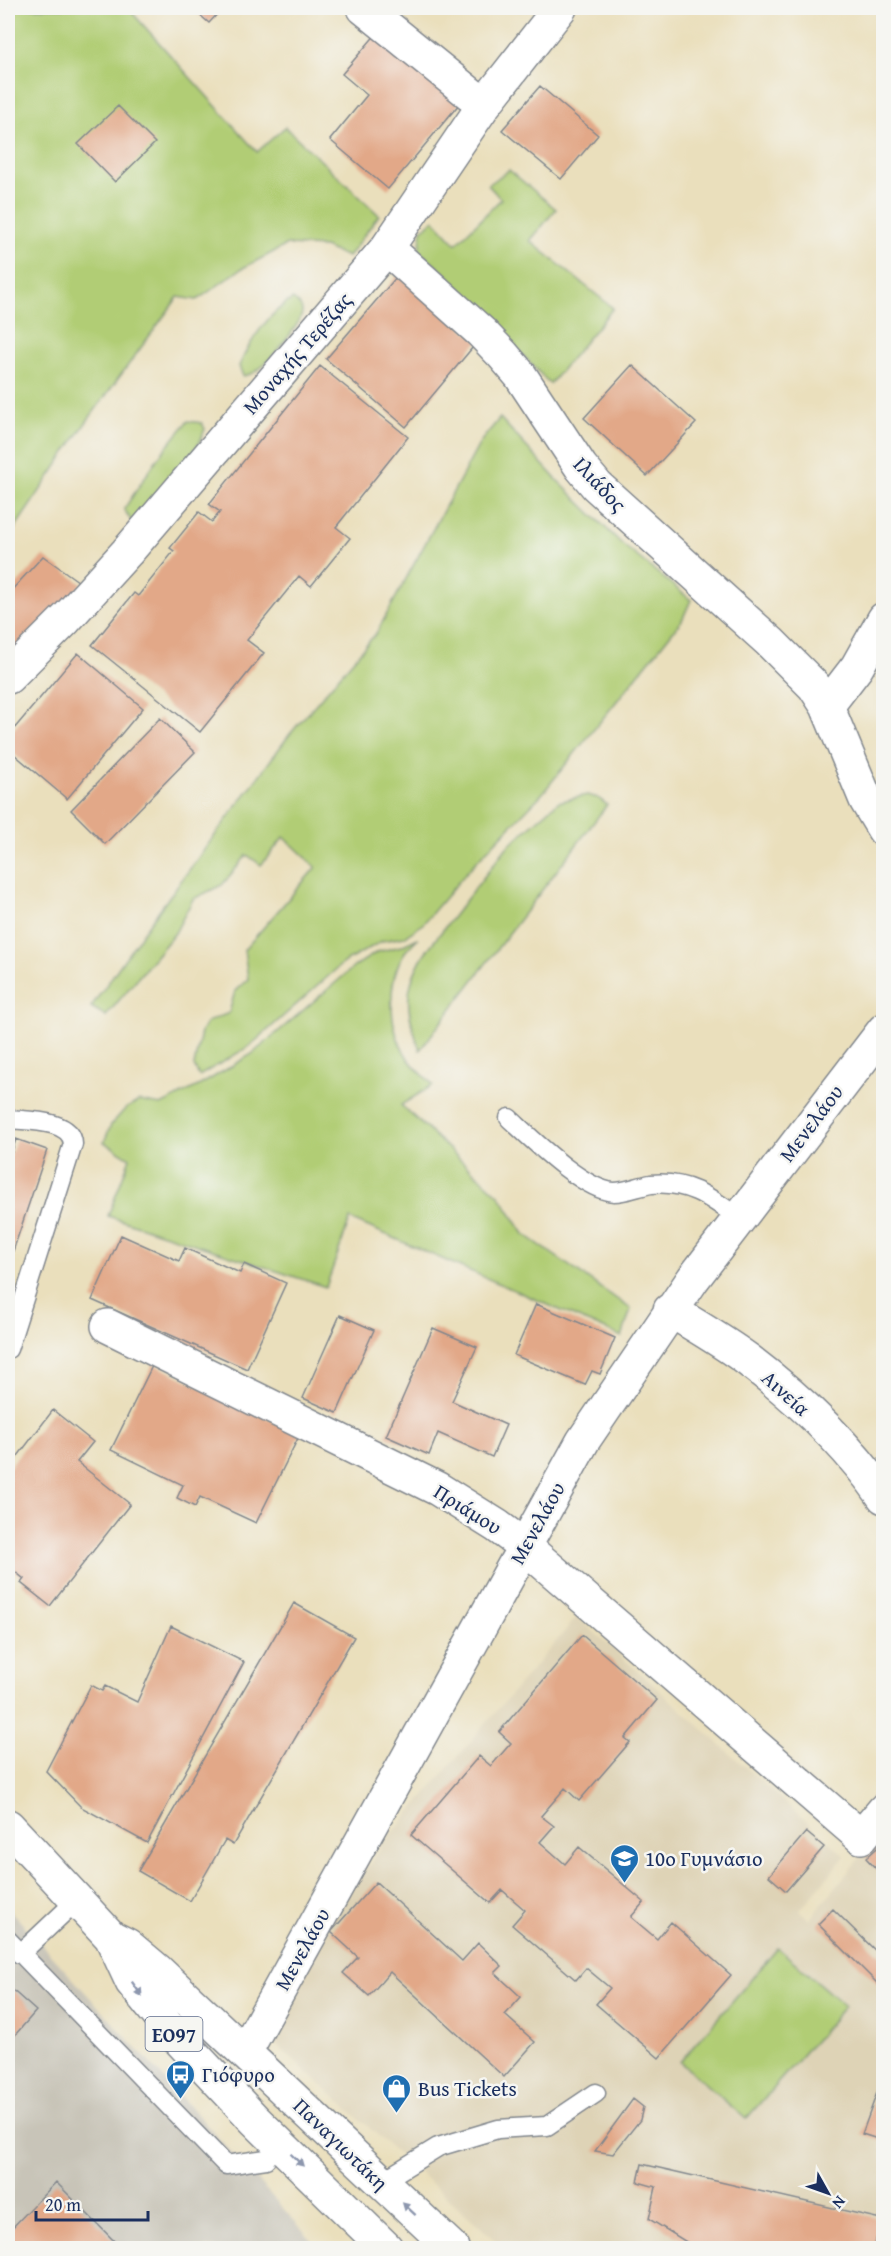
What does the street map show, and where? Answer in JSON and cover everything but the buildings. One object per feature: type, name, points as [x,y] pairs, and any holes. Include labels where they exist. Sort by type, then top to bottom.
[{"type":"street","points":[[364,8],[484,105]]},
{"type":"street","name":"Μοναχής Τερέζας","points":[[8,677],[66,619],[127,552],[387,248],[484,105],[560,8]]},
{"type":"street","name":"Ιλιάδος","points":[[387,248],[481,332],[503,355],[520,375],[581,467],[597,486],[814,686],[827,706],[866,800],[884,830]]},
{"type":"street","points":[[827,706],[857,667],[884,619]]},
{"type":"street","name":"Μενελάου","points":[[245,2052],[583,1441],[670,1310],[884,1030]]},
{"type":"street","name":"Αινεία","points":[[670,1310],[747,1359],[788,1394],[840,1444],[884,1497]]},
{"type":"street","name":"Πριάμου","points":[[108,1326],[408,1473],[468,1508],[524,1546],[861,1837],[884,1810]]},
{"type":"street","name":"ΕΟ97","points":[[8,1826],[111,1937]]},
{"type":"street","name":"Παναγιωτάκη","points":[[111,1937],[143,1957],[452,2248]]},
{"type":"street","name":"Παναγιωτάκη","points":[[111,1937],[132,1982],[174,2034],[255,2120],[386,2248]]},
{"type":"street","points":[[355,2218],[373,2248]]},
{"type":"lane","points":[[509,1118],[554,1158],[598,1187],[615,1192],[652,1184],[687,1186],[711,1198],[739,1218]]},
{"type":"lane","points":[[8,1119],[64,1128],[73,1139],[8,1349]]},
{"type":"lane","points":[[76,1901],[14,1947],[226,2164],[266,2159]]},
{"type":"lane","points":[[381,2182],[438,2147],[498,2129],[547,2127],[596,2093]]},
{"type":"shaded area","points":[[577,1617],[845,1856],[800,1910],[809,1920],[883,1829],[883,2248],[504,2248],[273,2042],[321,1936],[384,1843]]},
{"type":"shaded area","points":[[8,1908],[300,2227],[319,2248],[8,2248]]},
{"type":"green space","points":[[8,8],[128,8],[257,152],[285,127],[379,215],[348,257],[324,247],[287,245],[241,269],[197,300],[178,297],[85,424],[13,531],[8,527]]},
{"type":"green space","points":[[509,170],[556,209],[530,241],[613,308],[550,384],[448,276],[419,251],[422,230],[434,220],[456,244],[501,199],[488,185]]},
{"type":"green space","points":[[293,299],[302,310],[297,324],[276,352],[261,367],[243,376],[239,366],[255,337],[276,311]]},
{"type":"green space","points":[[500,418],[556,479],[623,545],[691,600],[682,620],[542,794],[472,866],[422,925],[404,937],[382,941],[343,963],[250,1046],[199,1076],[194,1066],[201,1032],[207,1022],[229,1013],[235,991],[248,979],[244,950],[316,867],[284,837],[261,865],[247,855],[222,885],[193,899],[175,933],[106,1016],[91,1007],[149,924],[290,734],[377,632],[481,441]]},
{"type":"green space","points":[[188,421],[202,423],[205,429],[199,444],[145,519],[131,521],[124,509],[157,459]]},
{"type":"green space","points":[[587,795],[598,798],[607,805],[420,1050],[409,1011],[409,1000],[413,978],[425,953],[507,847],[558,802]]},
{"type":"green space","points":[[418,938],[405,952],[395,976],[392,990],[393,1020],[401,1047],[416,1069],[433,1085],[401,1105],[499,1195],[524,1234],[631,1309],[622,1337],[350,1219],[326,1287],[108,1216],[130,1158],[104,1142],[111,1125],[125,1109],[139,1101],[161,1105],[202,1084],[252,1054],[355,966],[377,952],[401,946]]},
{"type":"green space","points":[[778,1948],[845,2006],[746,2119],[680,2062]]},
{"type":"place","name":"10ο Γυμνάσιο","points":[[624,1884]]},
{"type":"place","name":"Γιόφυρο","points":[[181,2100]]},
{"type":"place","name":"Bus Tickets","points":[[397,2114]]}]
